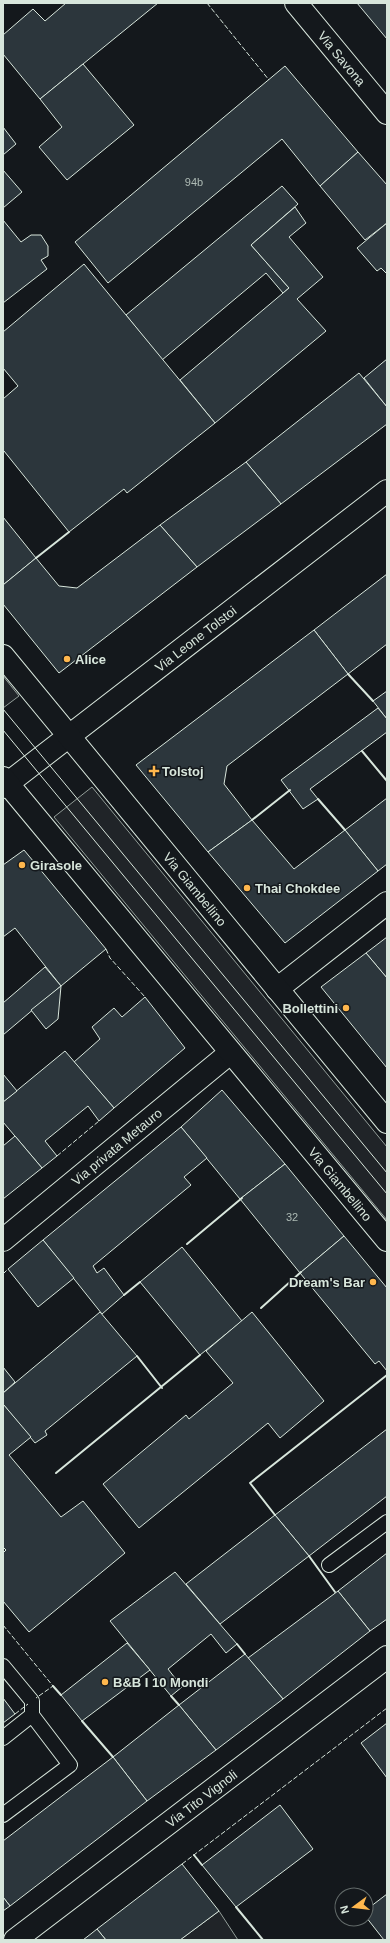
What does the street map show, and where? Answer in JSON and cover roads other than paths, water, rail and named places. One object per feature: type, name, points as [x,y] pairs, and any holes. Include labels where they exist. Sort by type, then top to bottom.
[{"type":"street","name":"Via Savona","points":[[296,3],[387,113]]},
{"type":"street","name":"Via Leone Tolstoi","points":[[4,782],[68,736],[387,491]]},
{"type":"street","name":"Via Giambellino","points":[[3,656],[387,1122]]},
{"type":"street","name":"Via Giambellino","points":[[4,782],[387,1240]]},
{"type":"street","points":[[276,989],[387,902]]},
{"type":"street","name":"Via privata Metauro","points":[[3,1240],[230,1053]]},
{"type":"street","name":"Via Tito Vignoli","points":[[16,1940],[387,1657]]},
{"type":"lane","points":[[329,1565],[387,1522]]},
{"type":"lane","points":[[3,1666],[32,1701],[32,1715],[70,1765],[3,1815]]},
{"type":"lane","points":[[3,1738],[32,1715]]},
{"type":"tram line","points":[[3,709],[387,1173]]},
{"type":"tram line","points":[[3,730],[387,1194]]},
{"type":"place","name":"Alice","points":[[67,659]]},
{"type":"place","name":"Tolstoj","points":[[154,771]]},
{"type":"place","name":"Girasole","points":[[22,865]]},
{"type":"place","name":"Thai Chokdee","points":[[247,888]]},
{"type":"place","name":"Bollettini","points":[[346,1008]]},
{"type":"place","name":"Dream's Bar","points":[[373,1282]]},
{"type":"place","name":"B&B I 10 Mondi","points":[[105,1682]]}]
